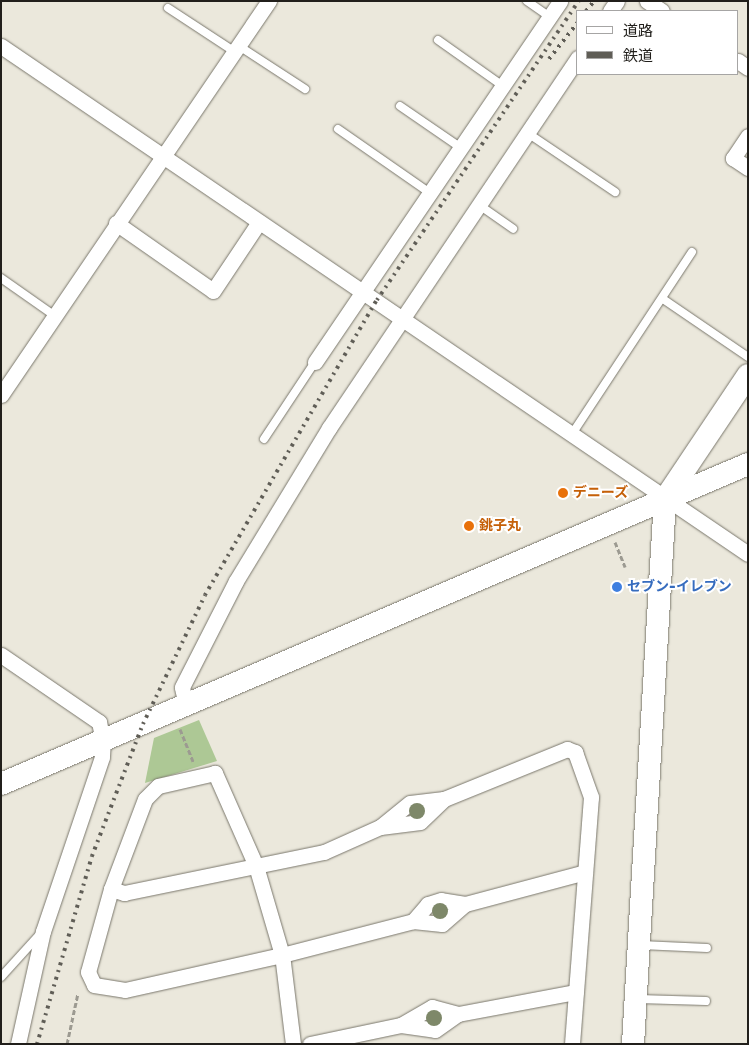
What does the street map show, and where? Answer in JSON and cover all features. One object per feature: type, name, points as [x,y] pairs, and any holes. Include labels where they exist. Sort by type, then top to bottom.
[{"type":"street","points":[[1,395],[160,157],[269,1]]},
{"type":"street","points":[[315,362],[560,1]]},
{"type":"street","points":[[647,1],[660,10]]},
{"type":"street","points":[[1,46],[160,157],[364,291],[665,499],[748,554]]},
{"type":"street","points":[[182,714],[182,686],[236,581],[330,428],[482,207],[576,61]]},
{"type":"street","points":[[748,136],[733,158],[748,168]]},
{"type":"street","points":[[116,223],[213,291],[260,222]]},
{"type":"street","points":[[633,1044],[665,499],[748,375]]},
{"type":"street","points":[[1,784],[102,741],[182,714],[665,499],[748,464]]},
{"type":"street","points":[[1,655],[99,722],[102,741],[102,757],[43,931],[18,1044]]},
{"type":"street","points":[[112,889],[124,892],[324,852],[380,827],[410,803],[444,799],[567,749],[575,752],[591,797],[572,1044]]},
{"type":"street","points":[[293,1044],[282,955],[256,866],[214,773],[158,786],[145,799],[112,889],[88,972],[94,984],[125,990],[282,955],[412,921],[442,924],[464,904]]},
{"type":"street","points":[[380,827],[420,822],[444,799]]},
{"type":"street","points":[[412,921],[428,904],[441,900],[464,904],[586,872]]},
{"type":"street","points":[[401,1025],[435,1030],[458,1014],[576,992]]},
{"type":"street","points":[[310,1044],[401,1025],[432,1007],[458,1014]]},
{"type":"lane","points":[[527,1],[550,17]]},
{"type":"lane","points":[[168,8],[305,89]]},
{"type":"lane","points":[[438,40],[503,86]]},
{"type":"lane","points":[[400,106],[461,148]]},
{"type":"lane","points":[[338,129],[430,193]]},
{"type":"lane","points":[[529,134],[615,192]]},
{"type":"lane","points":[[482,207],[513,229]]},
{"type":"lane","points":[[572,434],[664,300],[692,252]]},
{"type":"lane","points":[[1,278],[55,316]]},
{"type":"lane","points":[[664,300],[748,358]]},
{"type":"lane","points":[[264,439],[315,362]]},
{"type":"lane","points":[[1,977],[43,931]]},
{"type":"lane","points":[[638,945],[707,948]]},
{"type":"lane","points":[[635,999],[706,1001]]},
{"type":"path","points":[[617,549],[625,567]]},
{"type":"path","points":[[182,714],[197,770]]},
{"type":"path","points":[[67,1044],[78,993],[92,980]]},
{"type":"green space","points":[[199,720],[217,761],[145,783],[154,738]]},
{"type":"railway","points":[[37,1044],[92,856],[143,724],[205,595],[377,300],[579,1]]},
{"type":"railway","points":[[587,10],[594,1]]},
{"type":"railway","points":[[549,59],[576,25]]},
{"type":"place","name":"デニーズ","points":[[563,493]]},
{"type":"place","name":"銚子丸","points":[[469,526]]},
{"type":"place","name":"セブン-イレブン","points":[[617,587]]}]
